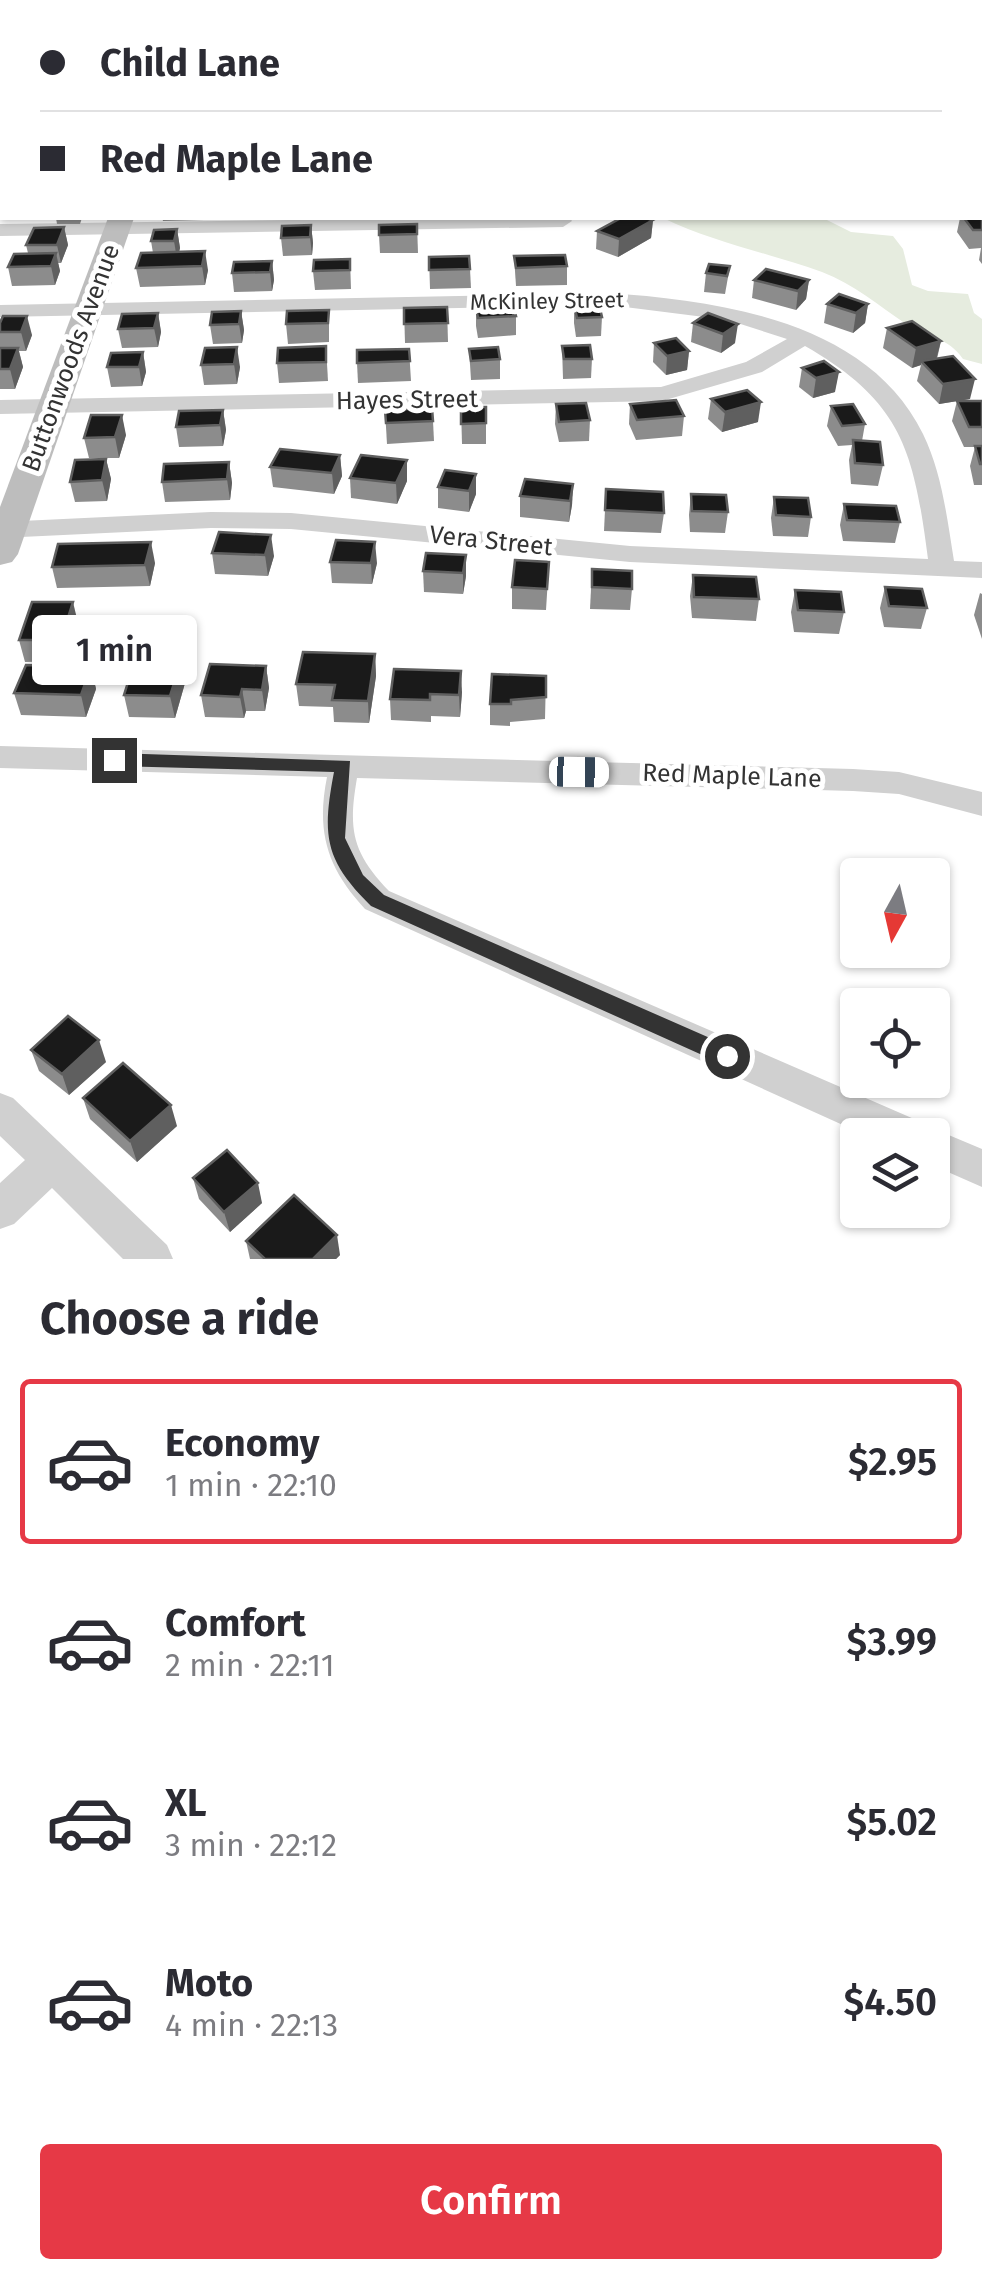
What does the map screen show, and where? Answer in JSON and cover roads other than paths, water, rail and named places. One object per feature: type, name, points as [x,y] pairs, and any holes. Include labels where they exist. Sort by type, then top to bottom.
[{"type":"street","points":[[0,230],[120,223],[563,221]]},
{"type":"street","name":"Buttonwoods Avenue","points":[[3,538],[120,223]]},
{"type":"street","name":"McKinley Street","points":[[0,311],[654,301],[726,313],[802,339],[870,380],[904,420],[927,486],[942,568]]},
{"type":"street","name":"Hayes Street","points":[[0,408],[662,394],[754,367],[802,339]]},
{"type":"street","name":"Vera Street","points":[[3,538],[211,520],[290,521],[630,554],[982,570]]},
{"type":"street","name":"Red Maple Lane","points":[[0,757],[853,780],[900,783],[982,804]]},
{"type":"street","points":[[344,766],[336,838],[342,858],[356,880],[378,900],[869,1118]]},
{"type":"street","points":[[0,1110],[152,1259]]},
{"type":"street","points":[[950,1154],[982,1168]]},
{"type":"street","points":[[0,1210],[52,1161]]}]
